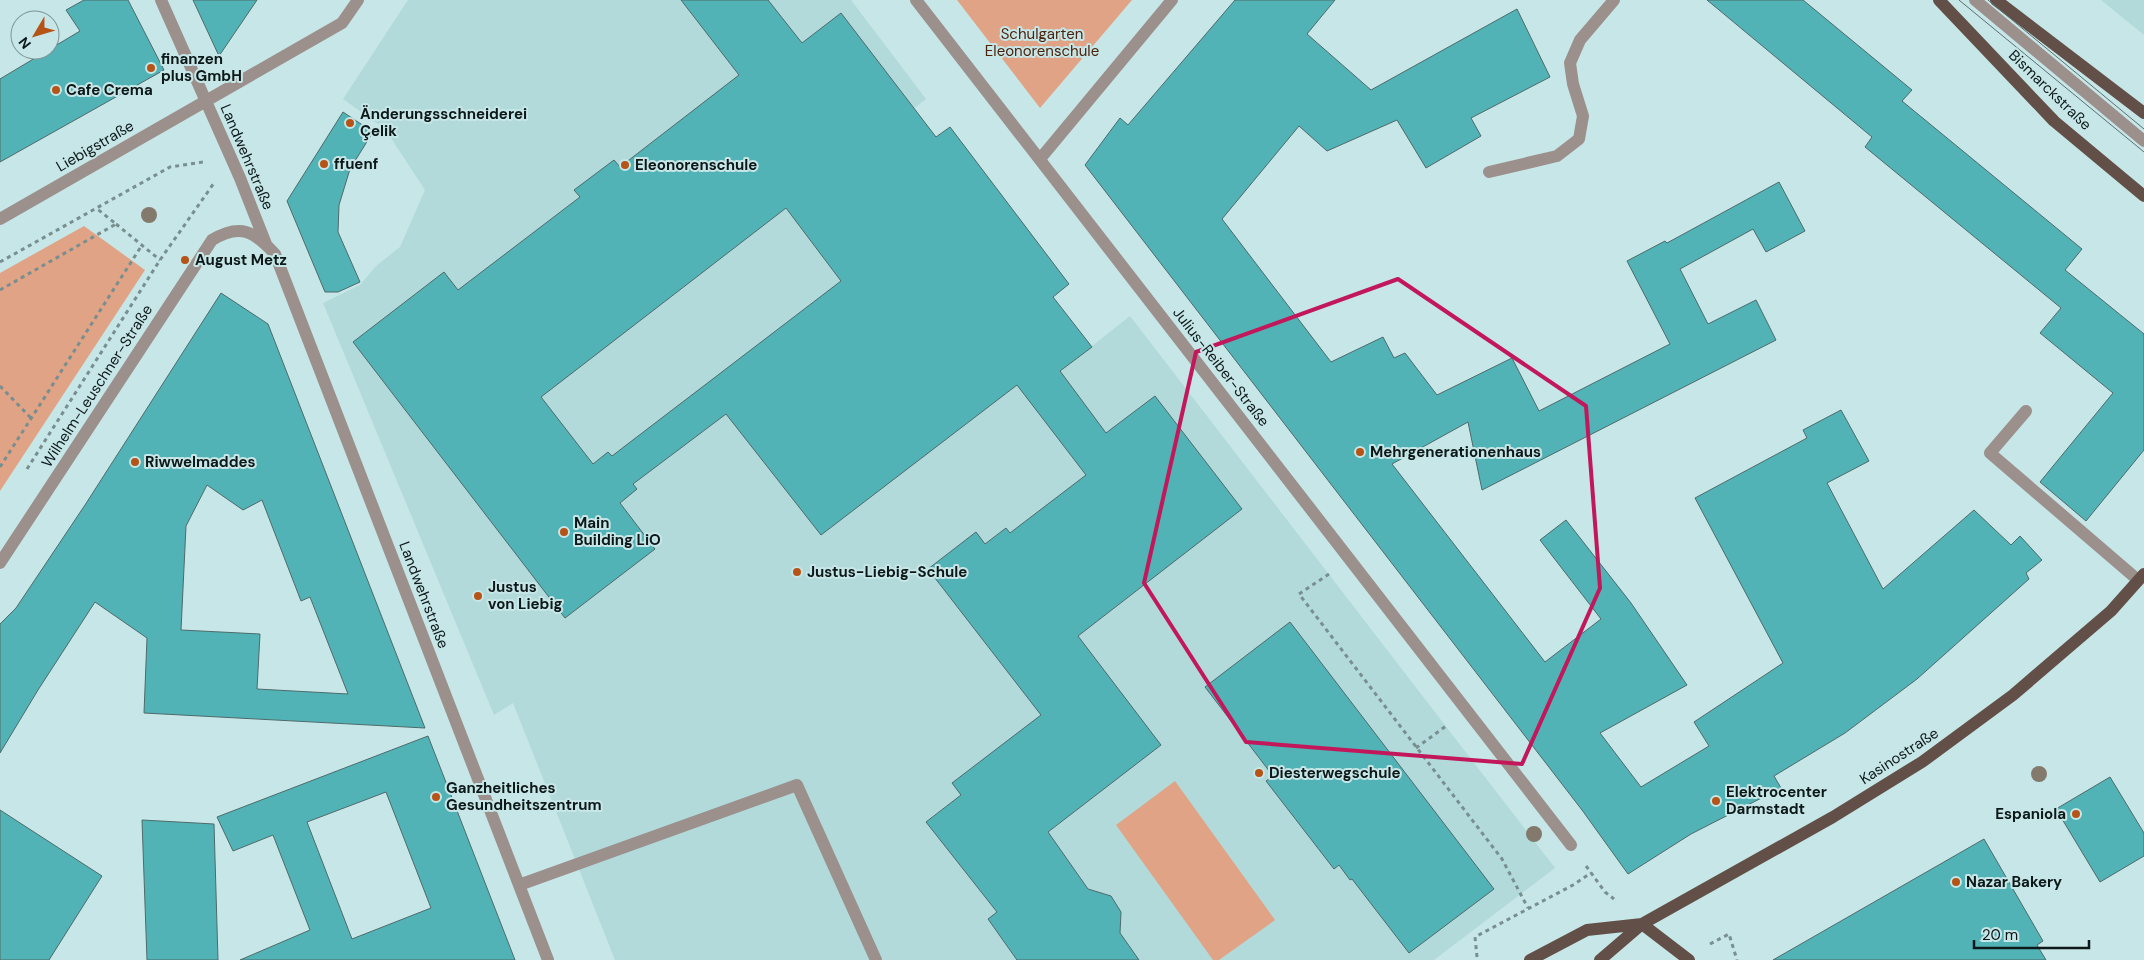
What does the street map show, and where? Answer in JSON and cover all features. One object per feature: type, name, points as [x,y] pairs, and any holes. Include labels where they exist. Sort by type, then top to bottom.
[{"type":"main road","name":"Bismarckstraße","points":[[1939,0],[2054,120],[2144,196]]},
{"type":"main road","points":[[1996,0],[2144,113]]},
{"type":"main road","name":"Kasinostraße","points":[[1600,960],[1642,924],[1833,818],[1922,762],[2013,695],[2110,611],[2141,577]]},
{"type":"main road","points":[[1642,924],[1689,960]]},
{"type":"main road","name":"Kasinostraße","points":[[1530,960],[1587,930],[1642,924]]},
{"type":"street","name":"Landwehrstraße","points":[[161,0],[231,158],[266,244]]},
{"type":"street","points":[[206,101],[342,24],[358,0]]},
{"type":"street","name":"Julius-Reiber-Straße","points":[[916,0],[1571,846]]},
{"type":"street","points":[[1040,159],[1172,0]]},
{"type":"street","points":[[1489,172],[1557,156],[1579,140],[1583,116],[1570,63],[1580,40],[1614,0]]},
{"type":"street","name":"Bismarckstraße","points":[[1975,0],[2144,141]]},
{"type":"street","name":"Liebigstraße","points":[[0,219],[206,101]]},
{"type":"street","name":"Landwehrstraße","points":[[225,232],[234,230],[244,231],[266,244],[275,254],[548,960]]},
{"type":"street","name":"Wilhelm-Leuschner-Straße","points":[[0,563],[212,240],[225,232]]},
{"type":"street","points":[[2026,412],[1990,453],[2141,577]]},
{"type":"street","points":[[519,884],[797,785],[876,960]]},
{"type":"path","points":[[0,262],[170,167],[231,158]]},
{"type":"path","points":[[21,477],[160,260],[231,158]]},
{"type":"path","points":[[96,208],[160,260]]},
{"type":"path","points":[[0,290],[116,224]]},
{"type":"path","points":[[0,467],[142,245]]},
{"type":"path","points":[[0,386],[31,418]]},
{"type":"path","points":[[1350,559],[1299,594],[1502,859],[1528,908]]},
{"type":"path","points":[[1416,748],[1466,711]]},
{"type":"path","points":[[1571,846],[1605,892]]},
{"type":"path","points":[[1477,957],[1475,937],[1573,885],[1591,872]]},
{"type":"path","points":[[1729,934],[1737,960]]},
{"type":"highlighted area","points":[[1398,279],[1586,406],[1600,588],[1522,764],[1246,742],[1144,583],[1196,352]]},
{"type":"shaded area","points":[[408,0],[851,0],[926,99],[874,140],[1054,376],[1130,316],[1555,868],[1434,960],[615,960],[513,703],[494,715],[323,303],[360,285],[376,266],[400,247],[425,190],[385,129],[343,99]]},
{"type":"shaded area","points":[[2101,0],[2144,0],[2144,35]]},
{"type":"green space","name":"Schulgarten Eleonorenschule","points":[[957,0],[1132,0],[1040,108]]},
{"type":"green space","points":[[84,226],[145,270],[0,491],[0,273]]},
{"type":"green space","points":[[1175,781],[1275,920],[1219,960],[1213,960],[1116,825]]},
{"type":"building","points":[[84,0],[128,0],[164,70],[0,162],[0,79],[32,60],[60,60],[60,43],[80,31],[66,10]]},
{"type":"building","points":[[193,0],[257,0],[219,56]]},
{"type":"building","points":[[681,0],[768,0],[802,43],[841,13],[936,137],[950,127],[1069,284],[1053,297],[1092,347],[1060,371],[1106,433],[1155,396],[1242,509],[1078,636],[1161,745],[1048,832],[1088,889],[1111,896],[1121,912],[1120,933],[1139,960],[1017,960],[988,919],[997,912],[926,822],[961,795],[952,783],[1041,715],[928,569],[976,532],[985,544],[1006,528],[1010,533],[1086,475],[1017,385],[821,535],[726,414],[633,484],[637,489],[620,503],[655,549],[565,618],[353,342],[444,272],[458,290],[580,197],[574,190],[614,160],[620,167],[739,75]],"holes":[[[786,208],[841,281],[612,456],[608,452],[593,464],[541,397]]]},
{"type":"building","points":[[1235,0],[1335,0],[1307,34],[1371,90],[1517,9],[1550,77],[1471,118],[1481,136],[1426,168],[1397,120],[1327,151],[1299,126],[1222,219],[1331,362],[1383,337],[1394,358],[1405,353],[1437,395],[1512,358],[1539,411],[1670,344],[1627,261],[1665,241],[1667,243],[1779,182],[1805,231],[1766,252],[1753,229],[1680,269],[1708,324],[1756,300],[1776,340],[1482,490],[1468,422],[1392,464],[1545,662],[1601,619],[1540,540],[1566,520],[1631,603],[1687,685],[1600,733],[1641,787],[1709,746],[1694,722],[1783,663],[1695,498],[1807,438],[1803,430],[1841,410],[1869,461],[1827,483],[1883,589],[1974,510],[2011,545],[2020,536],[2042,560],[2026,573],[2029,579],[1917,679],[1845,733],[1774,776],[1781,788],[1691,834],[1628,874],[1582,810],[1085,165],[1120,118],[1128,125]]},
{"type":"building","points":[[1707,0],[1803,0],[1912,90],[1902,101],[2082,249],[2065,270],[2144,334],[2144,450],[2086,521],[2040,482],[2113,393],[2040,333],[2061,308],[1865,147],[1872,137]]},
{"type":"building","points":[[343,112],[373,132],[350,169],[339,205],[338,232],[360,282],[338,292],[325,292],[287,201]]},
{"type":"building","points":[[221,293],[268,324],[425,728],[144,713],[147,638],[95,602],[0,753],[0,624],[16,608],[85,505]],"holes":[[[207,485],[243,510],[262,500],[301,601],[310,597],[348,694],[257,689],[260,634],[181,630],[186,526]]]},
{"type":"building","points":[[1290,622],[1494,889],[1409,953],[1352,879],[1350,880],[1339,865],[1334,869],[1266,781],[1273,776],[1205,687]]},
{"type":"building","points":[[428,736],[515,960],[240,960],[310,930],[273,835],[233,851],[217,817]],"holes":[[[386,792],[431,908],[352,939],[307,822]]]},
{"type":"building","points":[[2110,777],[2144,833],[2144,856],[2100,882],[2056,809]]},
{"type":"building","points":[[0,810],[102,876],[49,960],[0,960]]},
{"type":"building","points":[[142,820],[214,824],[218,960],[147,960]]},
{"type":"building","points":[[1984,839],[2043,941],[2037,945],[2046,960],[1773,960]]},
{"type":"tram line","points":[[1959,0],[2144,152]]},
{"type":"tram line","points":[[1988,0],[2144,129]]},
{"type":"place","name":"finanzen plus GmbH","points":[[151,68]]},
{"type":"place","name":"Cafe Crema","points":[[56,90]]},
{"type":"place","name":"Änderungsschneiderei Çelik","points":[[350,123]]},
{"type":"place","name":"ffuenf","points":[[324,164]]},
{"type":"place","name":"Eleonorenschule","points":[[625,165]]},
{"type":"place","name":"August Metz","points":[[185,260]]},
{"type":"place","name":"Mehrgenerationenhaus","points":[[1360,452]]},
{"type":"place","name":"Riwwelmaddes","points":[[135,462]]},
{"type":"place","name":"Main Building LiO","points":[[564,532]]},
{"type":"place","name":"Justus-Liebig-Schule","points":[[797,572]]},
{"type":"place","name":"Justus von Liebig","points":[[478,596]]},
{"type":"place","name":"Diesterwegschule","points":[[1259,773]]},
{"type":"place","name":"Ganzheitliches Gesundheitszentrum","points":[[436,797]]},
{"type":"place","name":"Elektrocenter Darmstadt","points":[[1716,801]]},
{"type":"place","name":"Espaniola","points":[[2076,814]]},
{"type":"place","name":"Nazar Bakery","points":[[1956,882]]}]
